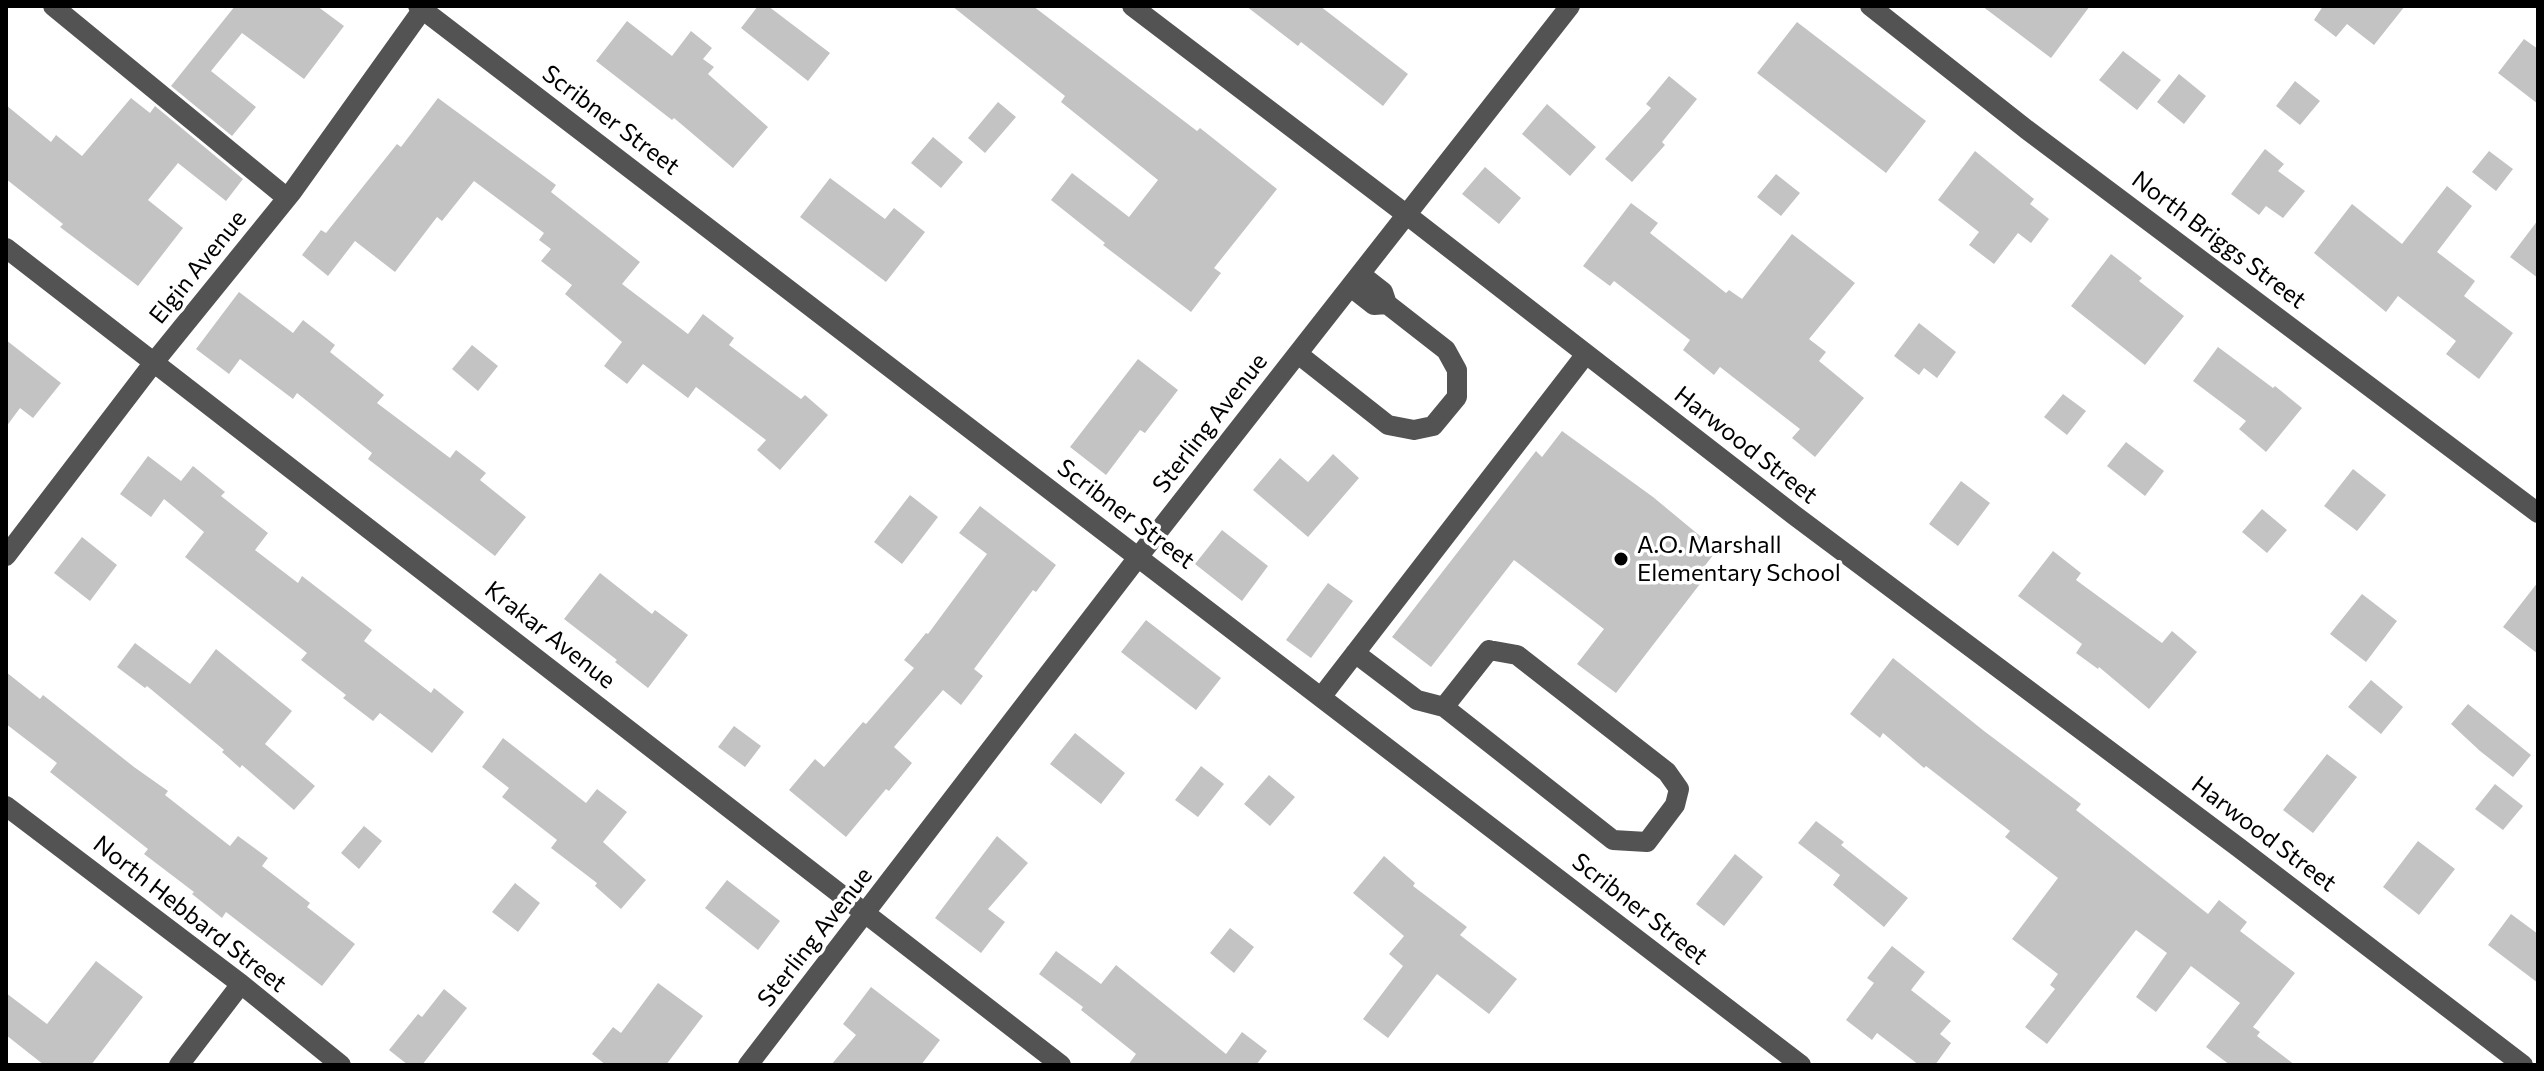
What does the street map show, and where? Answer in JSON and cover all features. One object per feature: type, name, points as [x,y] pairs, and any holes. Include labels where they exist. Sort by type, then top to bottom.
[{"type":"street","points":[[53,6],[287,198]]},
{"type":"street","name":"Harwood Street","points":[[1132,6],[1807,525],[2238,847],[2523,1065]]},
{"type":"street","name":"Sterling Avenue","points":[[748,1065],[1139,556],[1570,6]]},
{"type":"street","name":"North Briggs Street","points":[[1870,6],[2026,129],[2538,513]]},
{"type":"street","name":"Elgin Avenue","points":[[6,556],[155,361],[287,198],[422,7]]},
{"type":"street","name":"Scribner Street","points":[[422,7],[1801,1065]]},
{"type":"street","name":"Krakar Avenue","points":[[6,248],[1061,1065]]},
{"type":"street","points":[[1298,354],[1388,425],[1414,430],[1433,426],[1457,397],[1457,370],[1446,350],[1387,304],[1374,305],[1355,280]]},
{"type":"street","points":[[1322,696],[1586,354]]},
{"type":"street","points":[[1355,653],[1417,700],[1444,707],[1613,840],[1647,842],[1675,805],[1679,789],[1667,772],[1517,655],[1489,650],[1444,707]]},
{"type":"street","name":"North Hebbard Street","points":[[6,806],[241,984],[341,1065]]},
{"type":"street","points":[[179,1065],[241,984]]},
{"type":"building","points":[[235,6],[317,6],[344,26],[304,79],[242,33],[211,71],[256,107],[232,136],[171,86]]},
{"type":"building","points":[[758,6],[768,6],[830,53],[808,81],[741,28]]},
{"type":"building","points":[[952,6],[1033,6],[1197,131],[1200,128],[1277,189],[1214,268],[1221,273],[1191,312],[1103,245],[1105,243],[1051,200],[1072,173],[1129,217],[1158,180],[1061,102],[1065,96]]},
{"type":"building","points":[[1246,6],[1320,6],[1408,74],[1383,106],[1301,42],[1298,46]]},
{"type":"building","points":[[1982,6],[2090,6],[2051,58]]},
{"type":"building","points":[[2323,6],[2405,6],[2374,45],[2347,24],[2336,37],[2314,20]]},
{"type":"building","points":[[627,21],[672,56],[691,31],[712,48],[703,59],[714,67],[708,74],[768,127],[733,168],[674,118],[672,120],[596,61]]},
{"type":"building","points":[[1797,22],[1926,121],[1886,173],[1757,73]]},
{"type":"building","points":[[2524,39],[2538,49],[2538,104],[2498,73]]},
{"type":"building","points":[[2123,51],[2161,80],[2137,110],[2099,80]]},
{"type":"building","points":[[2179,74],[2206,96],[2184,124],[2157,102]]},
{"type":"building","points":[[1669,76],[1697,99],[1662,142],[1665,145],[1632,182],[1605,159],[1651,108],[1646,104]]},
{"type":"building","points":[[2295,81],[2320,101],[2300,125],[2276,106]]},
{"type":"building","points":[[131,98],[150,113],[155,106],[243,179],[226,201],[178,163],[148,200],[183,228],[138,286],[60,227],[63,224],[6,179],[6,105],[51,142],[56,135],[82,156]]},
{"type":"building","points":[[438,98],[556,185],[551,192],[640,262],[622,284],[688,334],[703,314],[734,338],[729,345],[801,399],[805,395],[828,415],[780,470],[757,450],[766,440],[696,387],[688,398],[643,364],[627,384],[604,366],[622,342],[565,294],[572,285],[541,261],[551,249],[539,240],[544,233],[474,181],[442,221],[437,217],[395,272],[355,241],[328,276],[302,255],[321,230],[326,233],[397,144],[401,147]]},
{"type":"building","points":[[998,102],[1016,117],[985,153],[968,138]]},
{"type":"building","points":[[1547,104],[1596,147],[1570,176],[1522,134]]},
{"type":"building","points":[[933,137],[963,162],[941,188],[911,163]]},
{"type":"building","points":[[2265,149],[2284,164],[2278,171],[2305,191],[2283,218],[2266,206],[2259,215],[2231,194]]},
{"type":"building","points":[[1975,151],[2034,199],[2030,204],[2049,219],[2031,243],[2018,233],[1994,264],[1969,245],[1979,232],[1938,200]]},
{"type":"building","points":[[2489,151],[2513,169],[2496,191],[2472,172]]},
{"type":"building","points":[[1485,167],[1521,198],[1499,224],[1462,194]]},
{"type":"building","points":[[1776,174],[1800,193],[1781,216],[1757,197]]},
{"type":"building","points":[[830,178],[885,219],[894,208],[925,232],[886,282],[800,217]]},
{"type":"building","points":[[2447,186],[2472,206],[2437,252],[2475,281],[2464,296],[2513,333],[2479,379],[2446,354],[2456,341],[2398,296],[2386,312],[2314,253],[2352,204],[2402,244]]},
{"type":"building","points":[[1631,203],[1658,223],[1650,233],[1726,293],[1729,290],[1742,299],[1792,234],[1855,283],[1809,339],[1826,352],[1819,361],[1864,398],[1815,457],[1792,438],[1800,429],[1720,367],[1714,375],[1683,350],[1690,340],[1614,281],[1610,286],[1583,266]]},
{"type":"building","points":[[2538,220],[2538,278],[2510,257]]},
{"type":"building","points":[[2111,254],[2142,278],[2139,281],[2184,316],[2145,365],[2071,306]]},
{"type":"building","points":[[239,292],[293,333],[303,320],[335,345],[330,352],[384,395],[377,403],[450,458],[456,450],[486,473],[480,480],[526,517],[495,556],[368,459],[372,453],[297,393],[293,399],[240,359],[229,374],[196,349]]},
{"type":"building","points":[[1919,323],[1956,352],[1937,378],[1924,368],[1919,375],[1894,356]]},
{"type":"building","points":[[6,340],[61,383],[33,418],[20,408],[6,427]]},
{"type":"building","points":[[472,345],[498,366],[478,391],[452,369]]},
{"type":"building","points":[[2218,347],[2302,408],[2266,452],[2239,429],[2246,421],[2193,381]]},
{"type":"building","points":[[1138,359],[1178,390],[1145,433],[1140,430],[1106,475],[1070,447]]},
{"type":"building","points":[[2063,394],[2086,411],[2067,435],[2044,417]]},
{"type":"building","points":[[1562,431],[1653,497],[1717,550],[1697,576],[1703,580],[1616,693],[1577,664],[1604,629],[1514,560],[1431,667],[1392,637],[1536,451],[1542,457]]},
{"type":"building","points":[[2126,442],[2164,471],[2145,496],[2107,466]]},
{"type":"building","points":[[1333,454],[1359,478],[1308,537],[1253,490],[1280,458],[1308,482]]},
{"type":"building","points":[[148,456],[181,481],[193,466],[225,492],[221,496],[268,533],[255,550],[298,583],[302,576],[372,630],[364,641],[431,693],[434,688],[464,712],[432,753],[380,713],[373,721],[343,698],[346,695],[301,660],[307,653],[185,557],[204,532],[164,499],[151,517],[120,494]]},
{"type":"building","points":[[2353,469],[2386,495],[2357,531],[2324,506]]},
{"type":"building","points":[[1961,481],[1990,503],[1958,546],[1929,524]]},
{"type":"building","points":[[910,495],[938,517],[902,564],[874,542]]},
{"type":"building","points":[[980,506],[1056,565],[1036,592],[1033,590],[974,669],[983,676],[961,705],[943,690],[894,747],[912,763],[846,837],[789,790],[815,759],[824,767],[914,668],[904,660],[928,634],[987,554],[959,533]]},
{"type":"building","points":[[2262,509],[2287,530],[2267,553],[2242,532]]},
{"type":"building","points":[[1222,530],[1268,566],[1242,601],[1195,564]]},
{"type":"building","points":[[82,537],[117,565],[90,601],[54,573]]},
{"type":"building","points":[[2053,551],[2081,573],[2076,580],[2162,643],[2172,631],[2197,652],[2149,709],[2099,667],[2076,653],[2082,644],[2018,596]]},
{"type":"building","points":[[600,573],[652,614],[655,610],[688,635],[648,688],[564,619]]},
{"type":"building","points":[[2538,582],[2538,654],[2503,627]]},
{"type":"building","points":[[1328,583],[1353,601],[1311,658],[1286,640]]},
{"type":"building","points":[[2362,594],[2397,621],[2366,662],[2330,634]]},
{"type":"building","points":[[1146,620],[1221,678],[1196,710],[1121,652]]},
{"type":"building","points":[[135,643],[190,684],[216,649],[292,711],[265,744],[315,786],[294,810],[242,765],[240,768],[222,752],[224,750],[147,686],[145,688],[117,667]]},
{"type":"building","points":[[1893,658],[2081,804],[2076,810],[2208,914],[2219,900],[2247,922],[2240,931],[2295,973],[2253,1027],[2260,1032],[2257,1036],[2295,1065],[2230,1065],[2206,1047],[2240,1003],[2191,966],[2156,1012],[2136,997],[2167,953],[2136,930],[2047,1044],[2025,1027],[2055,989],[2050,985],[2058,974],[2012,939],[2058,878],[2005,837],[2010,831],[1926,766],[1924,768],[1883,733],[1880,738],[1850,714]]},
{"type":"building","points":[[6,672],[40,699],[43,695],[168,791],[165,795],[230,846],[238,836],[268,858],[262,866],[310,903],[307,907],[355,944],[322,986],[226,912],[222,918],[144,854],[148,849],[50,772],[57,763],[6,724]]},
{"type":"building","points":[[2371,680],[2403,707],[2381,734],[2348,707]]},
{"type":"building","points":[[2468,704],[2531,755],[2513,777],[2451,724]]},
{"type":"building","points":[[734,726],[761,746],[745,767],[718,747]]},
{"type":"building","points":[[1075,733],[1125,773],[1101,804],[1050,764]]},
{"type":"building","points":[[503,738],[586,803],[597,789],[627,812],[603,842],[646,880],[621,909],[595,886],[597,883],[551,848],[557,840],[502,797],[509,788],[482,767]]},
{"type":"building","points":[[2327,754],[2357,777],[2313,833],[2283,810]]},
{"type":"building","points":[[1201,766],[1224,784],[1198,817],[1175,800]]},
{"type":"building","points":[[1269,775],[1295,797],[1270,826],[1244,804]]},
{"type":"building","points":[[2495,784],[2523,806],[2503,830],[2475,809]]},
{"type":"building","points":[[1816,821],[1908,898],[1884,927],[1833,885],[1840,875],[1798,843]]},
{"type":"building","points":[[364,826],[382,841],[359,869],[341,853]]},
{"type":"building","points":[[997,836],[1028,863],[988,909],[1005,922],[981,953],[935,918]]},
{"type":"building","points":[[2418,841],[2455,869],[2419,915],[2383,887]]},
{"type":"building","points":[[1735,854],[1763,877],[1724,926],[1696,904]]},
{"type":"building","points":[[1384,856],[1415,883],[1413,886],[1467,927],[1460,935],[1517,979],[1489,1014],[1437,974],[1388,1038],[1363,1019],[1403,966],[1389,954],[1404,936],[1353,893]]},
{"type":"building","points":[[727,880],[780,921],[758,950],[705,908]]},
{"type":"building","points":[[515,883],[540,903],[518,932],[492,912]]},
{"type":"building","points":[[2511,914],[2538,934],[2538,983],[2488,945]]},
{"type":"building","points":[[1230,928],[1254,947],[1234,973],[1210,953]]},
{"type":"building","points":[[1892,946],[1925,972],[1911,990],[1951,1021],[1940,1034],[1951,1043],[1935,1065],[1919,1065],[1877,1033],[1872,1040],[1846,1020],[1874,983],[1867,978]]},
{"type":"building","points":[[1056,951],[1101,984],[1116,965],[1226,1054],[1242,1032],[1267,1051],[1256,1065],[1128,1065],[1136,1054],[1081,1010],[1083,1007],[1039,974]]},
{"type":"building","points":[[96,961],[143,997],[91,1065],[44,1065],[6,1035],[6,993],[47,1024]]},
{"type":"building","points":[[658,983],[703,1016],[666,1065],[606,1065],[592,1054],[613,1027],[621,1033]]},
{"type":"building","points":[[871,987],[940,1040],[921,1065],[831,1065],[856,1035],[843,1024]]},
{"type":"building","points":[[444,989],[467,1008],[422,1065],[408,1065],[389,1050],[418,1014],[422,1017]]},
{"type":"place","name":"A.O. Marshall Elementary School","points":[[1621,559]]}]
